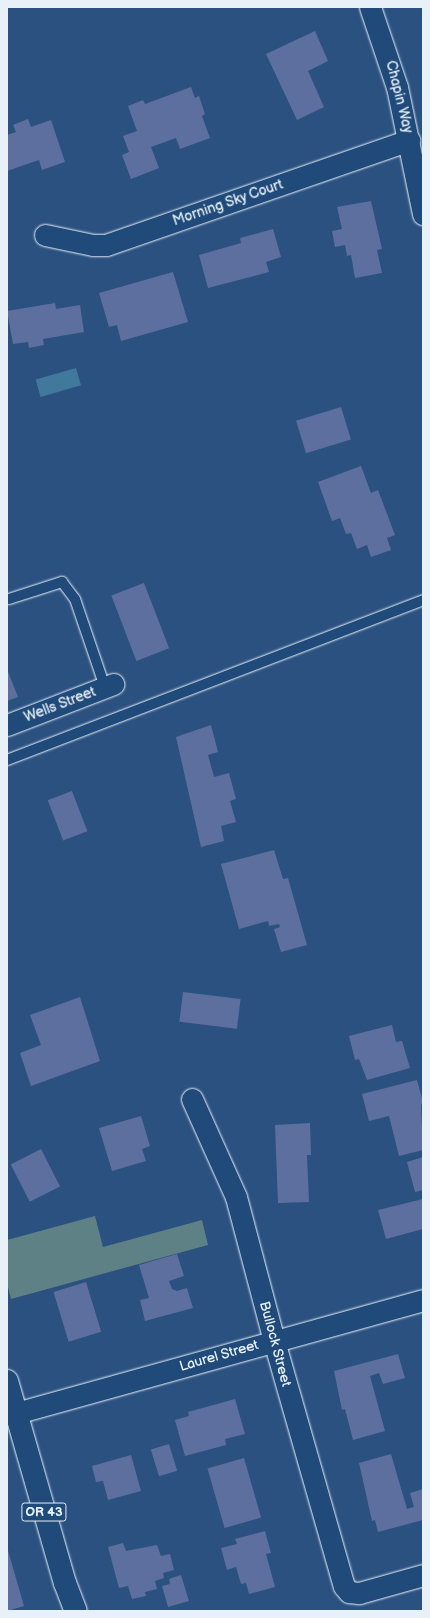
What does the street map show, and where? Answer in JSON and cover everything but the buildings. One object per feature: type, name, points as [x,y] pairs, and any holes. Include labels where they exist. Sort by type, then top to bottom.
[{"type":"main road","name":"OR 43","points":[[7,1381],[65,1583],[76,1611]]},
{"type":"street","name":"Chapin Way","points":[[370,7],[397,87],[423,214]]},
{"type":"street","name":"Morning Sky Court","points":[[45,235],[93,246],[106,245],[409,140]]},
{"type":"street","name":"Wells Street","points":[[7,726],[109,686]]},
{"type":"street","name":"Bullock Street","points":[[192,1099],[236,1197],[274,1341],[344,1586],[350,1592],[360,1593],[423,1575]]},
{"type":"street","name":"Laurel Street","points":[[16,1413],[423,1300]]},
{"type":"lane","points":[[9,599],[62,582],[75,599],[109,686]]},
{"type":"lane","points":[[7,760],[423,600]]},
{"type":"green space","points":[[95,1216],[103,1247],[202,1220],[208,1245],[11,1299],[7,1283],[7,1240]]},
{"type":"water","points":[[76,368],[81,385],[41,397],[36,380]]}]
